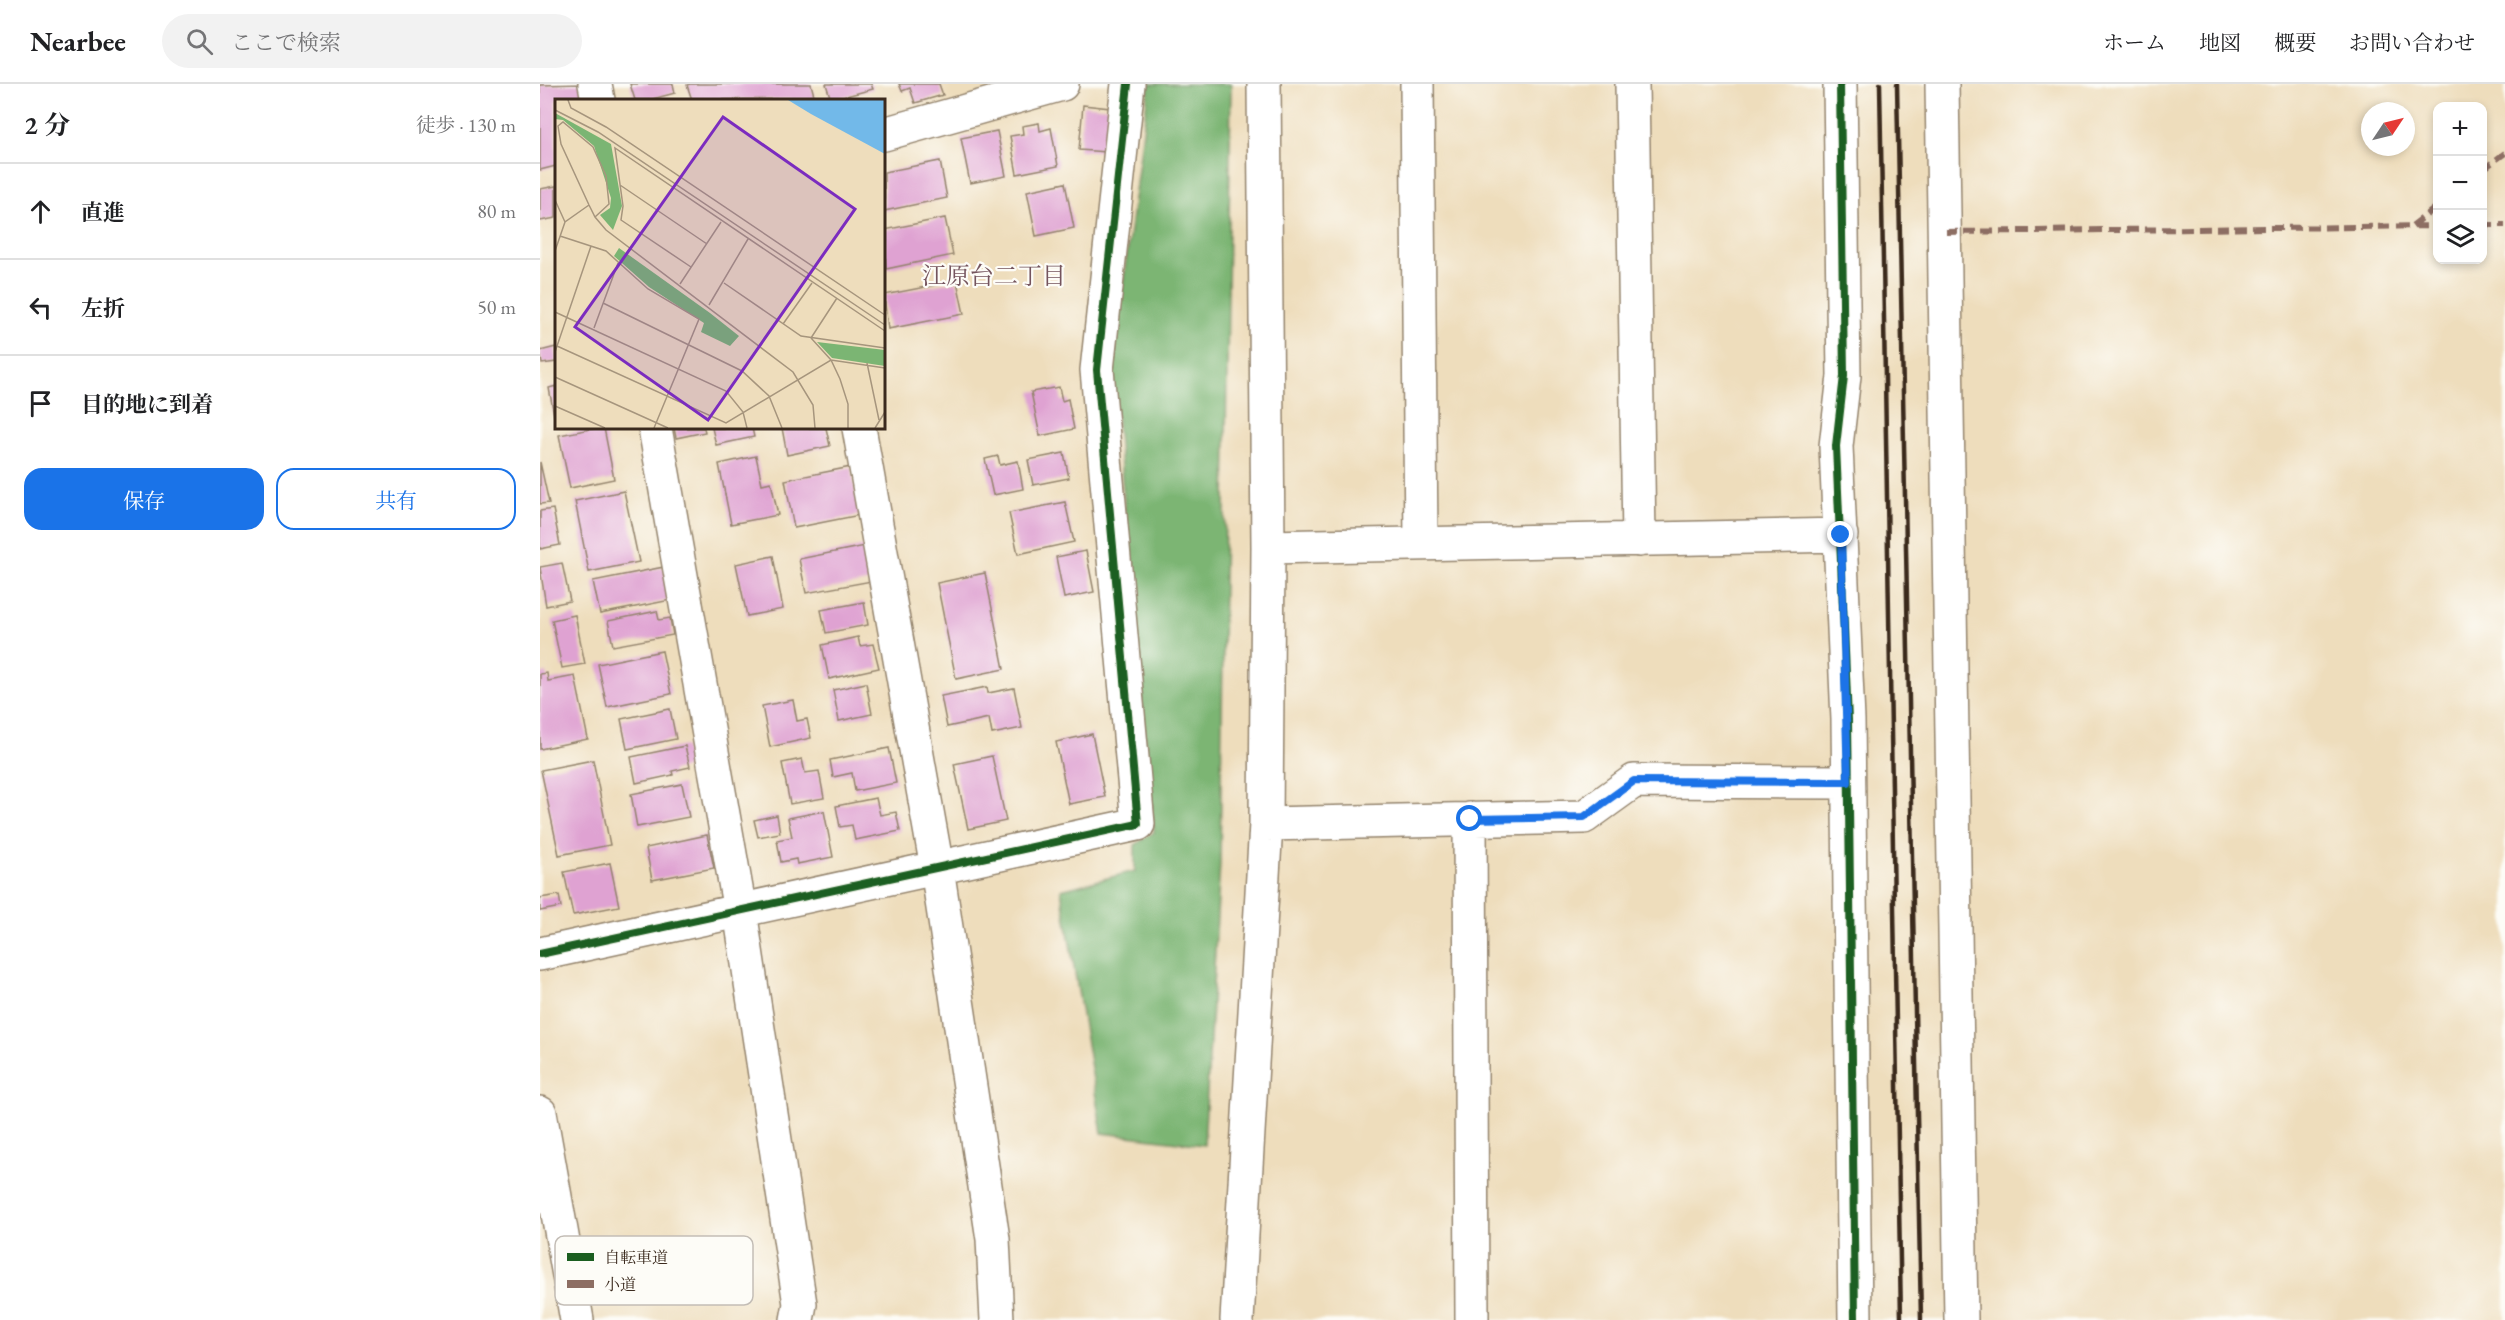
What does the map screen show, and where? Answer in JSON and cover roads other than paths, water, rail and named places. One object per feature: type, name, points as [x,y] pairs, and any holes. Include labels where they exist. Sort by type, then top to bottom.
[{"type":"street","points":[[595,84],[598,99]]},
{"type":"street","points":[[885,134],[1062,84]]},
{"type":"street","points":[[540,954],[1138,824],[1097,370],[1128,84]]},
{"type":"street","points":[[1237,1320],[1266,824],[1268,547],[1264,84]]},
{"type":"street","points":[[1417,84],[1421,544]]},
{"type":"street","points":[[1632,84],[1639,540]]},
{"type":"street","points":[[1840,84],[1844,376],[1836,446],[1841,535],[1848,782],[1855,1320]]},
{"type":"street","points":[[1942,84],[1961,1320]]},
{"type":"street","points":[[656,429],[740,911],[800,1304],[797,1320]]},
{"type":"street","points":[[859,429],[937,868],[993,1239],[997,1320]]},
{"type":"street","points":[[1268,547],[1841,535]]},
{"type":"street","points":[[1266,824],[1584,817],[1634,781],[1848,782]]},
{"type":"street","points":[[1470,819],[1472,1320]]},
{"type":"street","points":[[540,1113],[562,1236]]},
{"type":"street","points":[[574,1305],[577,1320]]},
{"type":"railway","points":[[1880,84],[1901,1320]]},
{"type":"railway","points":[[1897,84],[1921,1320]]},
{"type":"district","name":"江原台二丁目","points":[[994,276]]}]
